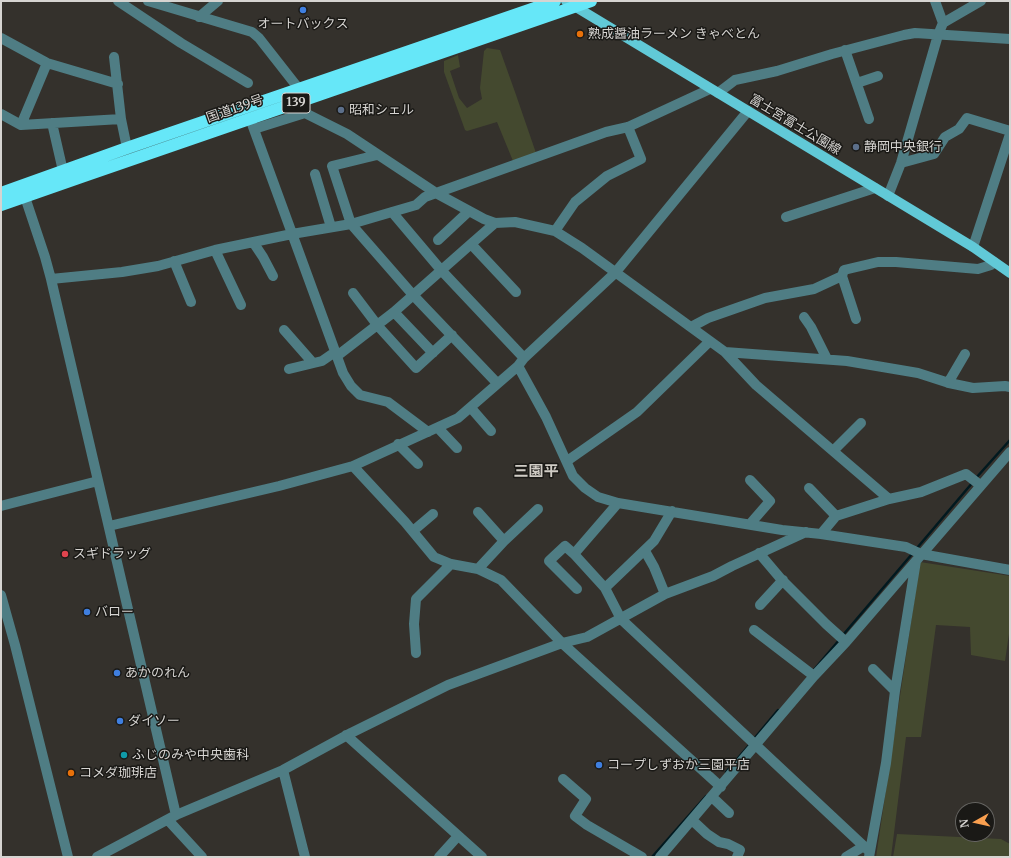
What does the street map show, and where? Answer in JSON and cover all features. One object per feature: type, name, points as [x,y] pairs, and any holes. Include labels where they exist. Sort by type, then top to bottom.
[{"type":"highway","name":"国道139号","points":[[1,193],[127,148],[555,1]]},
{"type":"highway","name":"国道139号","points":[[1,205],[252,124],[571,4],[591,1]]},
{"type":"main road","name":"富士宮富士公園線","points":[[571,4],[973,247],[1010,273]]},
{"type":"street","points":[[118,1],[181,43],[248,83]]},
{"type":"street","points":[[148,1],[252,32],[259,38],[298,89]]},
{"type":"street","points":[[199,17],[218,1]]},
{"type":"street","points":[[888,196],[901,163],[942,23],[935,1]]},
{"type":"street","points":[[942,23],[979,2]]},
{"type":"street","points":[[51,279],[122,272],[158,266],[215,250],[350,224],[392,212],[416,205],[425,197],[606,132],[628,126],[714,91],[735,80],[777,70],[845,50],[909,34],[1010,39]]},
{"type":"street","points":[[1,38],[47,63],[118,84]]},
{"type":"street","points":[[845,50],[869,119]]},
{"type":"street","points":[[114,57],[121,119],[127,148]]},
{"type":"street","points":[[20,125],[47,63]]},
{"type":"street","points":[[856,83],[878,76]]},
{"type":"street","points":[[109,526],[279,486],[353,466],[398,444],[438,428],[458,418],[521,362],[615,273],[748,111]]},
{"type":"street","points":[[428,432],[388,402],[360,395],[351,386],[343,372],[336,354],[252,124],[305,113],[347,134],[436,193],[469,211],[495,223],[515,222],[555,231],[582,248],[725,352],[756,385],[889,500]]},
{"type":"street","points":[[1,114],[20,125],[121,119]]},
{"type":"street","points":[[901,163],[934,154],[945,137],[959,129],[967,118],[1010,131]]},
{"type":"street","points":[[52,123],[63,171]]},
{"type":"street","points":[[555,231],[575,202],[601,180],[641,160],[628,126]]},
{"type":"street","points":[[973,247],[1010,134]]},
{"type":"street","points":[[377,155],[332,166],[350,224],[413,295],[497,383]]},
{"type":"street","points":[[315,174],[331,227]]},
{"type":"street","points":[[786,217],[875,188]]},
{"type":"street","points":[[24,197],[51,279],[109,526],[172,818],[202,857]]},
{"type":"street","points":[[438,240],[469,211]]},
{"type":"street","points":[[392,212],[521,362],[574,476],[585,488],[598,497],[618,503],[782,530],[821,534],[906,547],[916,554],[1010,570]]},
{"type":"street","points":[[289,369],[322,361],[336,354],[378,326],[495,223]]},
{"type":"street","points":[[253,242],[273,276]]},
{"type":"street","points":[[471,244],[516,292]]},
{"type":"street","points":[[215,250],[241,305]]},
{"type":"street","points":[[174,261],[191,302]]},
{"type":"street","points":[[856,318],[842,276],[844,270],[878,262],[896,262],[978,269],[991,265],[994,262]]},
{"type":"street","points":[[691,327],[708,318],[752,302],[765,298],[814,289],[842,276]]},
{"type":"street","points":[[353,293],[378,326],[416,368],[452,335]]},
{"type":"street","points":[[394,312],[433,353]]},
{"type":"street","points":[[804,318],[811,327],[827,359]]},
{"type":"street","points":[[284,330],[313,363]]},
{"type":"street","points":[[567,461],[637,412],[710,341]]},
{"type":"street","points":[[725,352],[827,359],[918,373],[948,383],[973,388],[1010,387]]},
{"type":"street","points":[[948,383],[965,354]]},
{"type":"street","points":[[471,408],[491,431]]},
{"type":"street","points":[[833,451],[861,423]]},
{"type":"street","points":[[438,428],[457,448]]},
{"type":"street","points":[[398,444],[418,464]]},
{"type":"street","points":[[660,857],[712,797],[718,784],[752,743],[916,554],[976,482],[1000,464],[1010,452]]},
{"type":"street","points":[[1000,464],[1010,461]]},
{"type":"street","points":[[353,466],[413,531],[434,557],[451,564],[478,569],[501,580],[562,643],[718,784]]},
{"type":"street","points":[[821,534],[836,516],[921,492],[966,474],[976,482]]},
{"type":"street","points":[[1,506],[98,480]]},
{"type":"street","points":[[750,480],[770,501],[750,524]]},
{"type":"street","points":[[809,488],[836,516]]},
{"type":"street","points":[[574,554],[618,503]]},
{"type":"street","points":[[478,569],[504,541],[538,509]]},
{"type":"street","points":[[605,588],[654,541],[672,511]]},
{"type":"street","points":[[478,512],[504,541]]},
{"type":"street","points":[[413,531],[433,514]]},
{"type":"street","points":[[97,857],[117,845],[172,818],[283,770],[346,735],[448,686],[562,643],[587,637],[665,594],[713,576],[806,532]]},
{"type":"street","points":[[577,589],[549,561],[564,546],[574,554],[605,588],[621,619],[867,852]]},
{"type":"street","points":[[645,551],[654,567],[665,594]]},
{"type":"street","points":[[759,553],[783,580],[843,639]]},
{"type":"street","points":[[867,852],[886,763],[895,691],[916,554]]},
{"type":"street","points":[[416,653],[414,624],[416,599],[451,564]]},
{"type":"street","points":[[760,605],[783,580]]},
{"type":"street","points":[[1,595],[16,645],[68,857]]},
{"type":"street","points":[[754,630],[812,674]]},
{"type":"street","points":[[873,670],[895,691]]},
{"type":"street","points":[[346,735],[482,857]]},
{"type":"street","points":[[283,770],[305,857]]},
{"type":"street","points":[[563,779],[586,799],[575,816],[587,825],[642,857]]},
{"type":"street","points":[[712,797],[729,813]]},
{"type":"street","points":[[692,820],[707,834],[719,842],[740,850],[737,857]]},
{"type":"street","points":[[440,857],[458,836]]},
{"type":"street","points":[[846,857],[867,852]]},
{"type":"green space","points":[[487,48],[500,50],[536,153],[513,161],[497,122],[467,131],[465,130],[444,72],[444,61],[458,55],[460,67],[450,71],[459,98],[467,108],[482,99],[480,88],[484,51]]},
{"type":"green space","points":[[920,562],[1010,576],[1010,627],[1005,661],[971,655],[970,627],[936,625],[921,737],[906,737],[891,857],[876,857]]},
{"type":"green space","points":[[897,834],[955,837],[955,842],[995,842],[995,839],[1001,839],[1010,844],[1010,857],[893,857]]},
{"type":"waterway","points":[[976,478],[1010,440]]},
{"type":"waterway","points":[[917,548],[973,482]]},
{"type":"waterway","points":[[843,635],[912,554]]},
{"type":"waterway","points":[[812,672],[840,639]]},
{"type":"waterway","points":[[753,740],[778,710]]},
{"type":"waterway","points":[[726,772],[750,744]]},
{"type":"waterway","points":[[652,857],[706,796]]},
{"type":"place","name":"オートバックス","points":[[303,10]]},
{"type":"place","name":"熟成醤油ラーメン きゃべとん","points":[[580,34]]},
{"type":"place","name":"昭和シェル","points":[[341,110]]},
{"type":"place","name":"静岡中央銀行","points":[[856,147]]},
{"type":"place","name":"スギドラッグ","points":[[65,554]]},
{"type":"place","name":"バロー","points":[[87,612]]},
{"type":"place","name":"あかのれん","points":[[117,673]]},
{"type":"place","name":"ダイソー","points":[[120,721]]},
{"type":"place","name":"ふじのみや中央歯科","points":[[124,755]]},
{"type":"place","name":"コープしずおか三園平店","points":[[599,765]]},
{"type":"place","name":"コメダ珈琲店","points":[[71,773]]},
{"type":"district","name":"三園平","points":[[536,472]]}]
